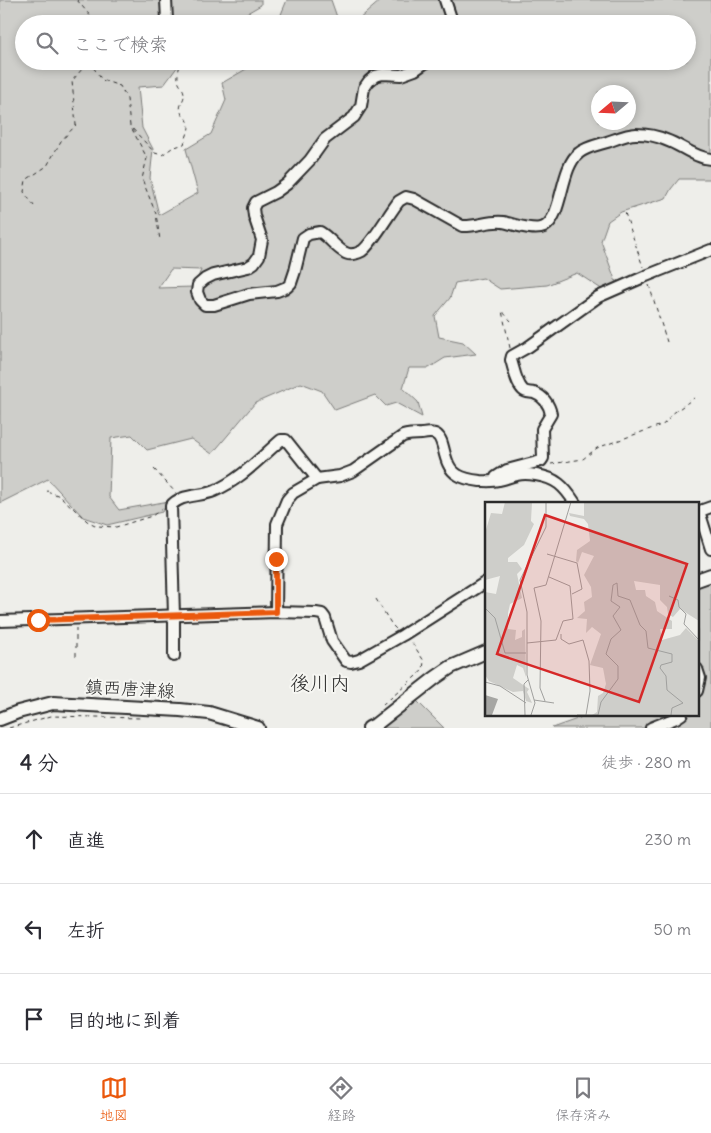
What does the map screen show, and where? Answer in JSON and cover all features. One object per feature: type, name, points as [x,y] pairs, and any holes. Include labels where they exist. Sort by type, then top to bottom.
[{"type":"main road","points":[[698,580],[711,575]]},
{"type":"main road","points":[[369,728],[451,667],[485,652]]},
{"type":"main road","name":"鎮西唐津線","points":[[0,719],[36,707],[61,703],[209,713],[258,728]]},
{"type":"street","points":[[166,0],[167,15]]},
{"type":"street","points":[[445,0],[450,15]]},
{"type":"street","points":[[415,70],[401,75],[382,74],[369,80],[364,88],[361,106],[354,117],[325,139],[310,160],[287,184],[256,202],[253,208],[254,216],[262,240],[259,256],[248,267],[213,275],[198,285],[197,292],[200,300],[205,305],[214,305],[249,294],[287,287],[291,283],[295,271],[303,238],[309,234],[320,232],[327,236],[344,253],[352,254],[362,250],[370,243],[399,201],[406,197],[414,199],[462,226],[470,227],[492,222],[502,222],[532,228],[543,228],[550,222],[556,208],[570,162],[578,153],[587,148],[634,134],[665,139],[698,156],[711,158]]},
{"type":"street","points":[[492,481],[507,470],[541,461],[543,458],[542,429],[551,414],[550,408],[544,399],[522,389],[512,356],[528,347],[598,297],[711,250]]},
{"type":"street","points":[[276,612],[277,524],[287,500],[293,493],[317,479],[340,476],[353,471],[403,436],[432,433],[437,436],[440,439],[447,461],[458,476],[471,480],[492,481],[527,474],[547,477],[556,481],[574,502]]},
{"type":"street","points":[[174,656],[171,506],[181,499],[212,492],[234,481],[281,440],[286,440],[317,479]]},
{"type":"street","points":[[711,507],[698,511],[711,549]]},
{"type":"street","points":[[0,621],[316,612],[322,614],[325,618],[332,641],[346,661],[351,662],[359,660],[403,635],[485,583]]},
{"type":"street","points":[[698,672],[700,678],[698,686]]},
{"type":"street","points":[[651,728],[679,716]]},
{"type":"path","points":[[77,0],[90,15]]},
{"type":"path","points":[[34,206],[24,192],[26,180],[47,166],[61,141],[76,125],[72,81],[81,70]]},
{"type":"path","points":[[95,70],[102,80],[120,86],[127,99],[130,126],[147,158],[142,179],[156,214],[160,240]]},
{"type":"path","points":[[130,126],[154,153],[162,155],[172,148],[184,144],[189,127],[187,120],[181,114],[180,106],[185,96],[184,90],[178,83],[178,70]]},
{"type":"path","points":[[625,213],[667,342]]},
{"type":"path","points":[[511,321],[502,311],[512,356]]},
{"type":"path","points":[[541,461],[548,464],[583,459],[597,448],[664,424],[672,414],[694,398]]},
{"type":"path","points":[[154,469],[181,499]]},
{"type":"path","points":[[47,491],[60,496],[87,521],[97,526],[116,527],[152,516],[164,507],[171,506]]},
{"type":"path","points":[[376,599],[392,625],[410,639],[424,661],[423,670],[381,707]]},
{"type":"path","points":[[75,619],[76,658]]},
{"type":"path","points":[[9,728],[51,716],[146,718]]},
{"type":"shaded area","points":[[0,0],[261,0],[261,5],[244,15],[15,15],[15,70],[175,70],[164,85],[138,87],[142,128],[153,149],[150,178],[159,215],[198,193],[186,149],[211,134],[226,100],[222,83],[244,70],[696,70],[696,15],[364,15],[381,0],[711,0],[711,179],[679,179],[666,198],[621,212],[608,221],[601,241],[617,285],[603,290],[577,273],[547,285],[500,289],[483,278],[455,283],[450,298],[435,316],[439,337],[463,342],[476,354],[445,358],[429,368],[409,368],[403,388],[418,402],[422,417],[396,403],[386,406],[375,395],[335,410],[322,391],[301,383],[255,403],[212,454],[191,439],[147,450],[132,435],[111,438],[109,497],[119,510],[169,501],[162,512],[107,525],[83,517],[48,479],[0,503]],"holes":[[[171,269],[201,270],[194,287],[158,288]]]},
{"type":"shaded area","points":[[287,0],[331,0],[336,15],[281,15]]},
{"type":"shaded area","points":[[711,582],[711,728],[552,728],[580,718],[580,716],[698,716],[698,587]]},
{"type":"shaded area","points":[[417,701],[444,728],[382,728]]},
{"type":"district","name":"後川内","points":[[320,683]]},
{"type":"route","points":[[38,620],[276,612],[276,559]]}]
